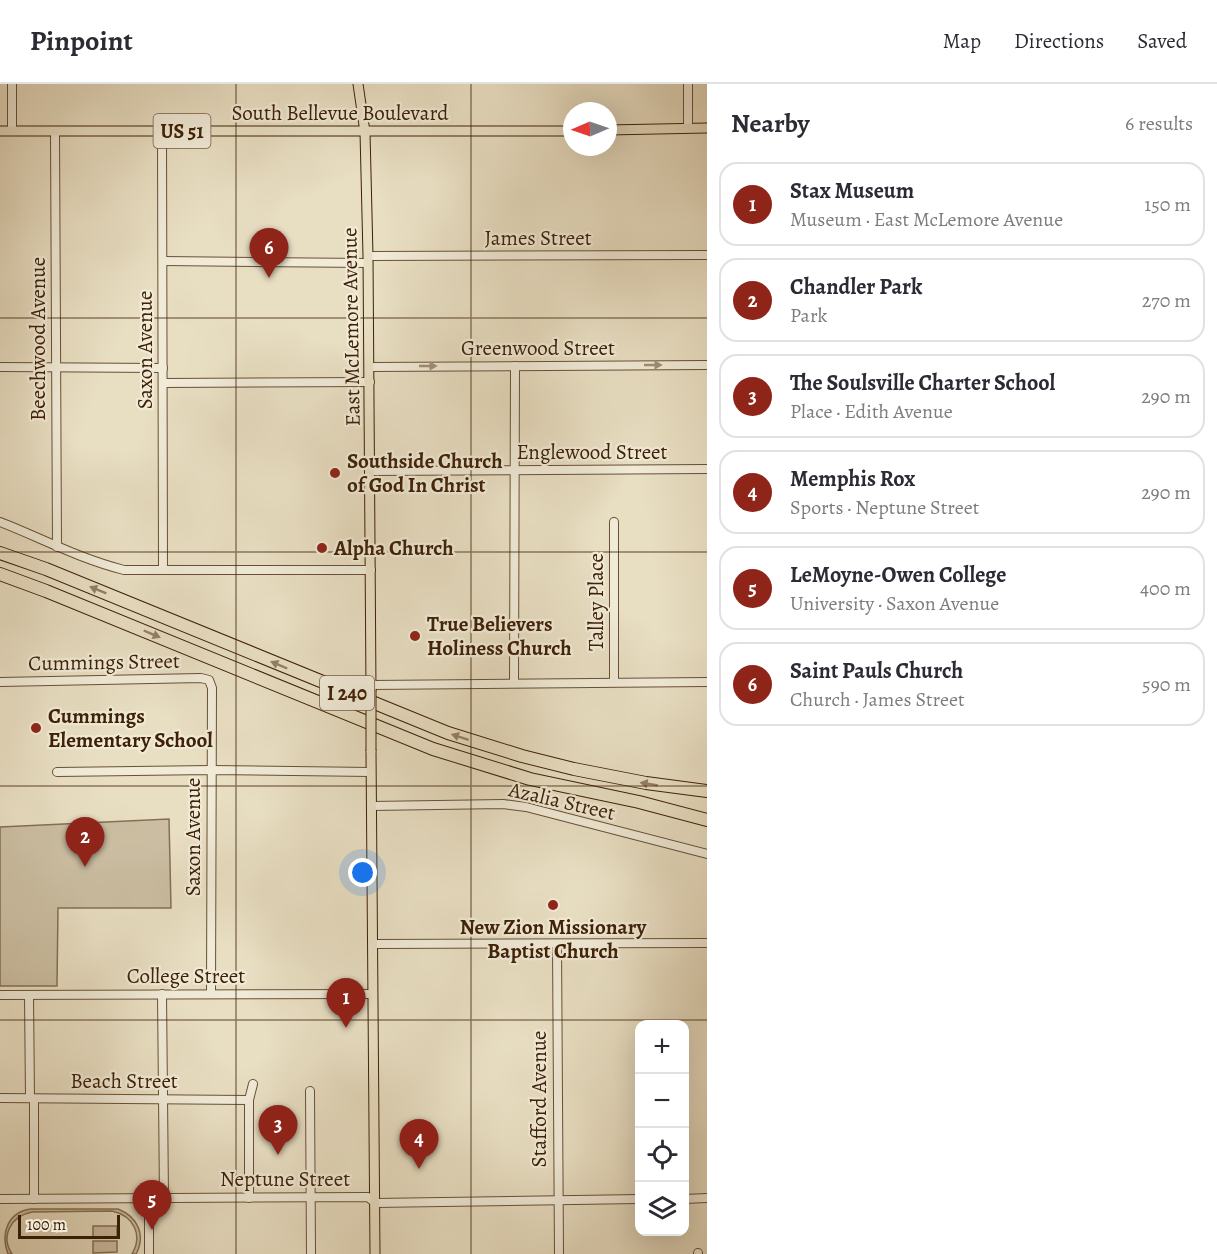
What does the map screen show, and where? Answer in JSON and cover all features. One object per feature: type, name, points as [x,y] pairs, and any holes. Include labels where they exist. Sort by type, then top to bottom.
[{"type":"highway","name":"I 240","points":[[0,553],[46,568],[448,733],[574,769],[646,783],[707,791]]},
{"type":"highway","name":"I 240","points":[[0,574],[412,742],[530,780],[645,804],[707,811]]},
{"type":"highway","points":[[645,804],[707,820]]},
{"type":"main road","name":"East McLemore Avenue","points":[[358,84],[365,132],[370,367],[370,751],[375,1254]]},
{"type":"main road","points":[[617,130],[707,128]]},
{"type":"main road","name":"South Bellevue Boulevard","points":[[0,131],[563,131]]},
{"type":"street","points":[[12,84],[12,131]]},
{"type":"street","points":[[688,84],[688,128]]},
{"type":"street","name":"Beechwood Avenue","points":[[56,130],[57,548]]},
{"type":"street","name":"Saxon Avenue","points":[[162,131],[163,570]]},
{"type":"street","name":"James Street","points":[[164,261],[707,255]]},
{"type":"street","name":"Greenwood Street","points":[[370,367],[707,365]]},
{"type":"street","points":[[0,366],[163,368]]},
{"type":"street","points":[[514,683],[515,366]]},
{"type":"street","points":[[163,383],[370,382]]},
{"type":"street","name":"Englewood Street","points":[[370,471],[707,470]]},
{"type":"street","points":[[0,522],[57,548],[124,570],[371,570]]},
{"type":"street","name":"Talley Place","points":[[614,522],[614,682]]},
{"type":"street","name":"Cummings Street","points":[[0,682],[201,678],[209,680]]},
{"type":"street","name":"Saxon Avenue","points":[[209,680],[212,688],[211,994]]},
{"type":"street","points":[[371,687],[514,683],[707,682]]},
{"type":"street","points":[[57,772],[211,770],[371,772]]},
{"type":"street","name":"Azalia Street","points":[[371,806],[503,804],[526,807],[707,854]]},
{"type":"street","points":[[373,944],[707,943]]},
{"type":"street","name":"Stafford Avenue","points":[[557,944],[559,1254]]},
{"type":"street","points":[[29,994],[34,1198]]},
{"type":"street","points":[[162,994],[165,1198]]},
{"type":"street","name":"College Street","points":[[0,995],[373,994]]},
{"type":"street","points":[[249,1198],[249,1100],[253,1084]]},
{"type":"street","points":[[310,1091],[311,1254]]},
{"type":"street","name":"Beach Street","points":[[0,1098],[249,1100]]},
{"type":"street","name":"Neptune Street","points":[[0,1199],[368,1197],[375,1203],[635,1199]]},
{"type":"street","points":[[149,1198],[149,1254]]},
{"type":"street","points":[[689,1199],[707,1198]]},
{"type":"shaded area","points":[[169,819],[171,908],[58,908],[57,986],[0,986],[0,827]]},
{"type":"shaded area","points":[[31,1209],[118,1209],[131,1217],[138,1227],[139,1247],[136,1254],[132,1254],[137,1240],[134,1227],[126,1217],[112,1211],[32,1212],[13,1222],[7,1240],[12,1254],[8,1254],[5,1239],[8,1225],[17,1214]]},
{"type":"shaded area","points":[[93,1226],[117,1226],[117,1237],[93,1238]]},
{"type":"shaded area","points":[[93,1241],[117,1241],[117,1252],[93,1253]]},
{"type":"place","name":"Saint Pauls Church","points":[[269,278]]},
{"type":"place","name":"Southside Church of God In Christ","points":[[335,473]]},
{"type":"place","name":"Alpha Church","points":[[322,548]]},
{"type":"place","name":"True Believers Holiness Church","points":[[415,636]]},
{"type":"place","name":"Cummings Elementary School","points":[[36,728]]},
{"type":"place","name":"Chandler Park","points":[[85,867]]},
{"type":"place","name":"New Zion Missionary Baptist Church","points":[[553,905]]},
{"type":"place","name":"Stax Museum","points":[[346,1028]]},
{"type":"place","name":"The Soulsville Charter School","points":[[278,1155]]},
{"type":"place","name":"Memphis Rox","points":[[419,1169]]},
{"type":"place","name":"LeMoyne-Owen College","points":[[152,1230]]}]
